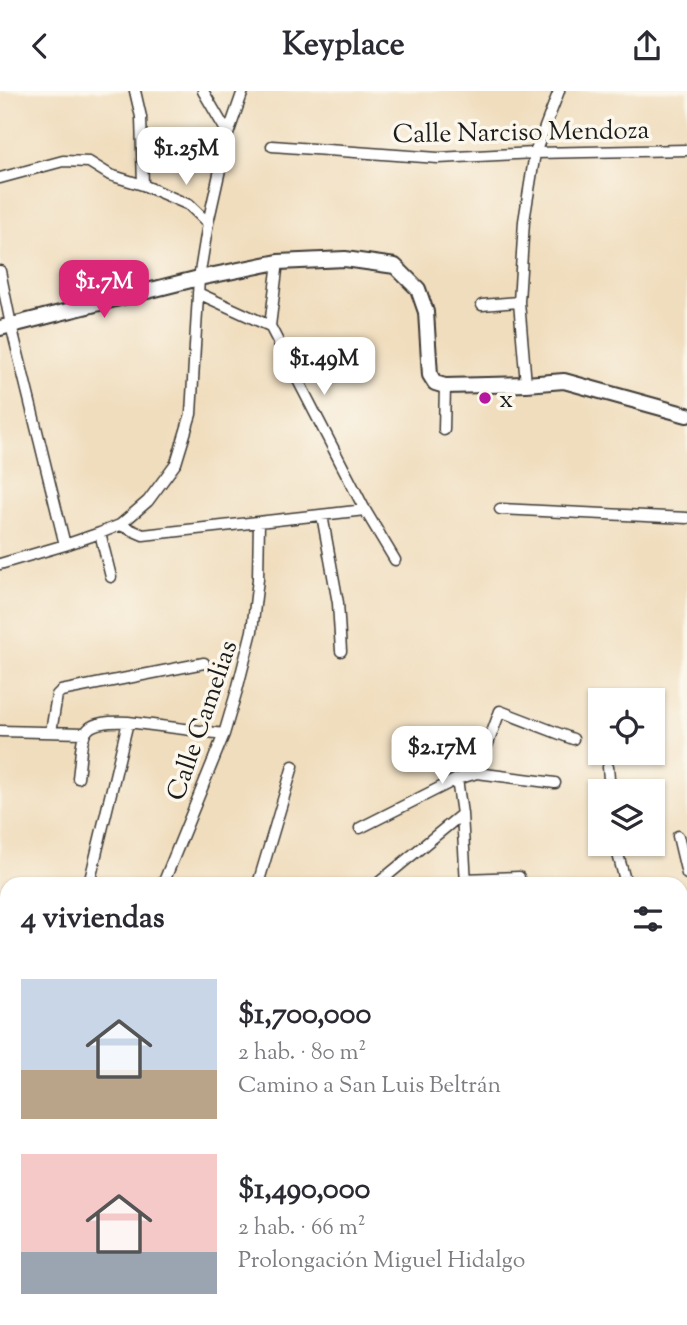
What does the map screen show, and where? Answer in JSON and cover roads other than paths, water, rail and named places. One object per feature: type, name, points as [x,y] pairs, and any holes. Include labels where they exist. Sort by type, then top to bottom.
[{"type":"main road","points":[[6,327],[199,278],[278,263],[345,260],[395,265],[418,289],[426,311],[430,375],[435,383],[444,386],[564,381],[687,415]]},
{"type":"street","points":[[135,91],[141,117],[143,185]]},
{"type":"street","points":[[203,91],[228,134]]},
{"type":"street","points":[[0,564],[120,525],[148,501],[176,463],[191,414],[199,278],[208,223],[228,134],[243,91]]},
{"type":"street","points":[[526,384],[519,302],[524,221],[535,153],[559,91]]},
{"type":"street","name":"Calle Narciso Mendoza","points":[[272,146],[438,158],[687,150]]},
{"type":"street","points":[[0,178],[62,161],[89,162],[110,175],[143,185],[189,205],[208,223]]},
{"type":"street","points":[[278,263],[270,326],[365,510],[395,560]]},
{"type":"street","points":[[0,271],[6,327],[65,545]]},
{"type":"street","points":[[198,293],[270,326]]},
{"type":"street","points":[[482,305],[519,302]]},
{"type":"street","points":[[444,386],[444,430]]},
{"type":"street","points":[[500,509],[687,517]]},
{"type":"street","points":[[120,525],[143,535],[365,510]]},
{"type":"street","points":[[322,515],[338,603],[341,651]]},
{"type":"street","name":"Calle Camelias","points":[[166,877],[224,734],[252,631],[258,579],[259,522]]},
{"type":"street","points":[[100,533],[111,577]]},
{"type":"street","points":[[51,732],[57,695],[61,691],[205,663]]},
{"type":"street","points":[[477,773],[500,711],[573,739]]},
{"type":"street","points":[[78,778],[84,733],[90,726],[106,721],[224,734]]},
{"type":"street","points":[[91,877],[128,722]]},
{"type":"street","points":[[0,731],[84,733]]},
{"type":"street","points":[[260,877],[293,766]]},
{"type":"street","points":[[608,767],[609,779]]},
{"type":"street","points":[[360,828],[457,779],[477,773],[555,783]]},
{"type":"street","points":[[457,779],[466,877]]},
{"type":"street","points":[[386,877],[462,814]]},
{"type":"street","points":[[678,835],[687,874]]},
{"type":"street","points":[[618,856],[624,877]]},
{"type":"place","name":"x","points":[[485,398]]}]
